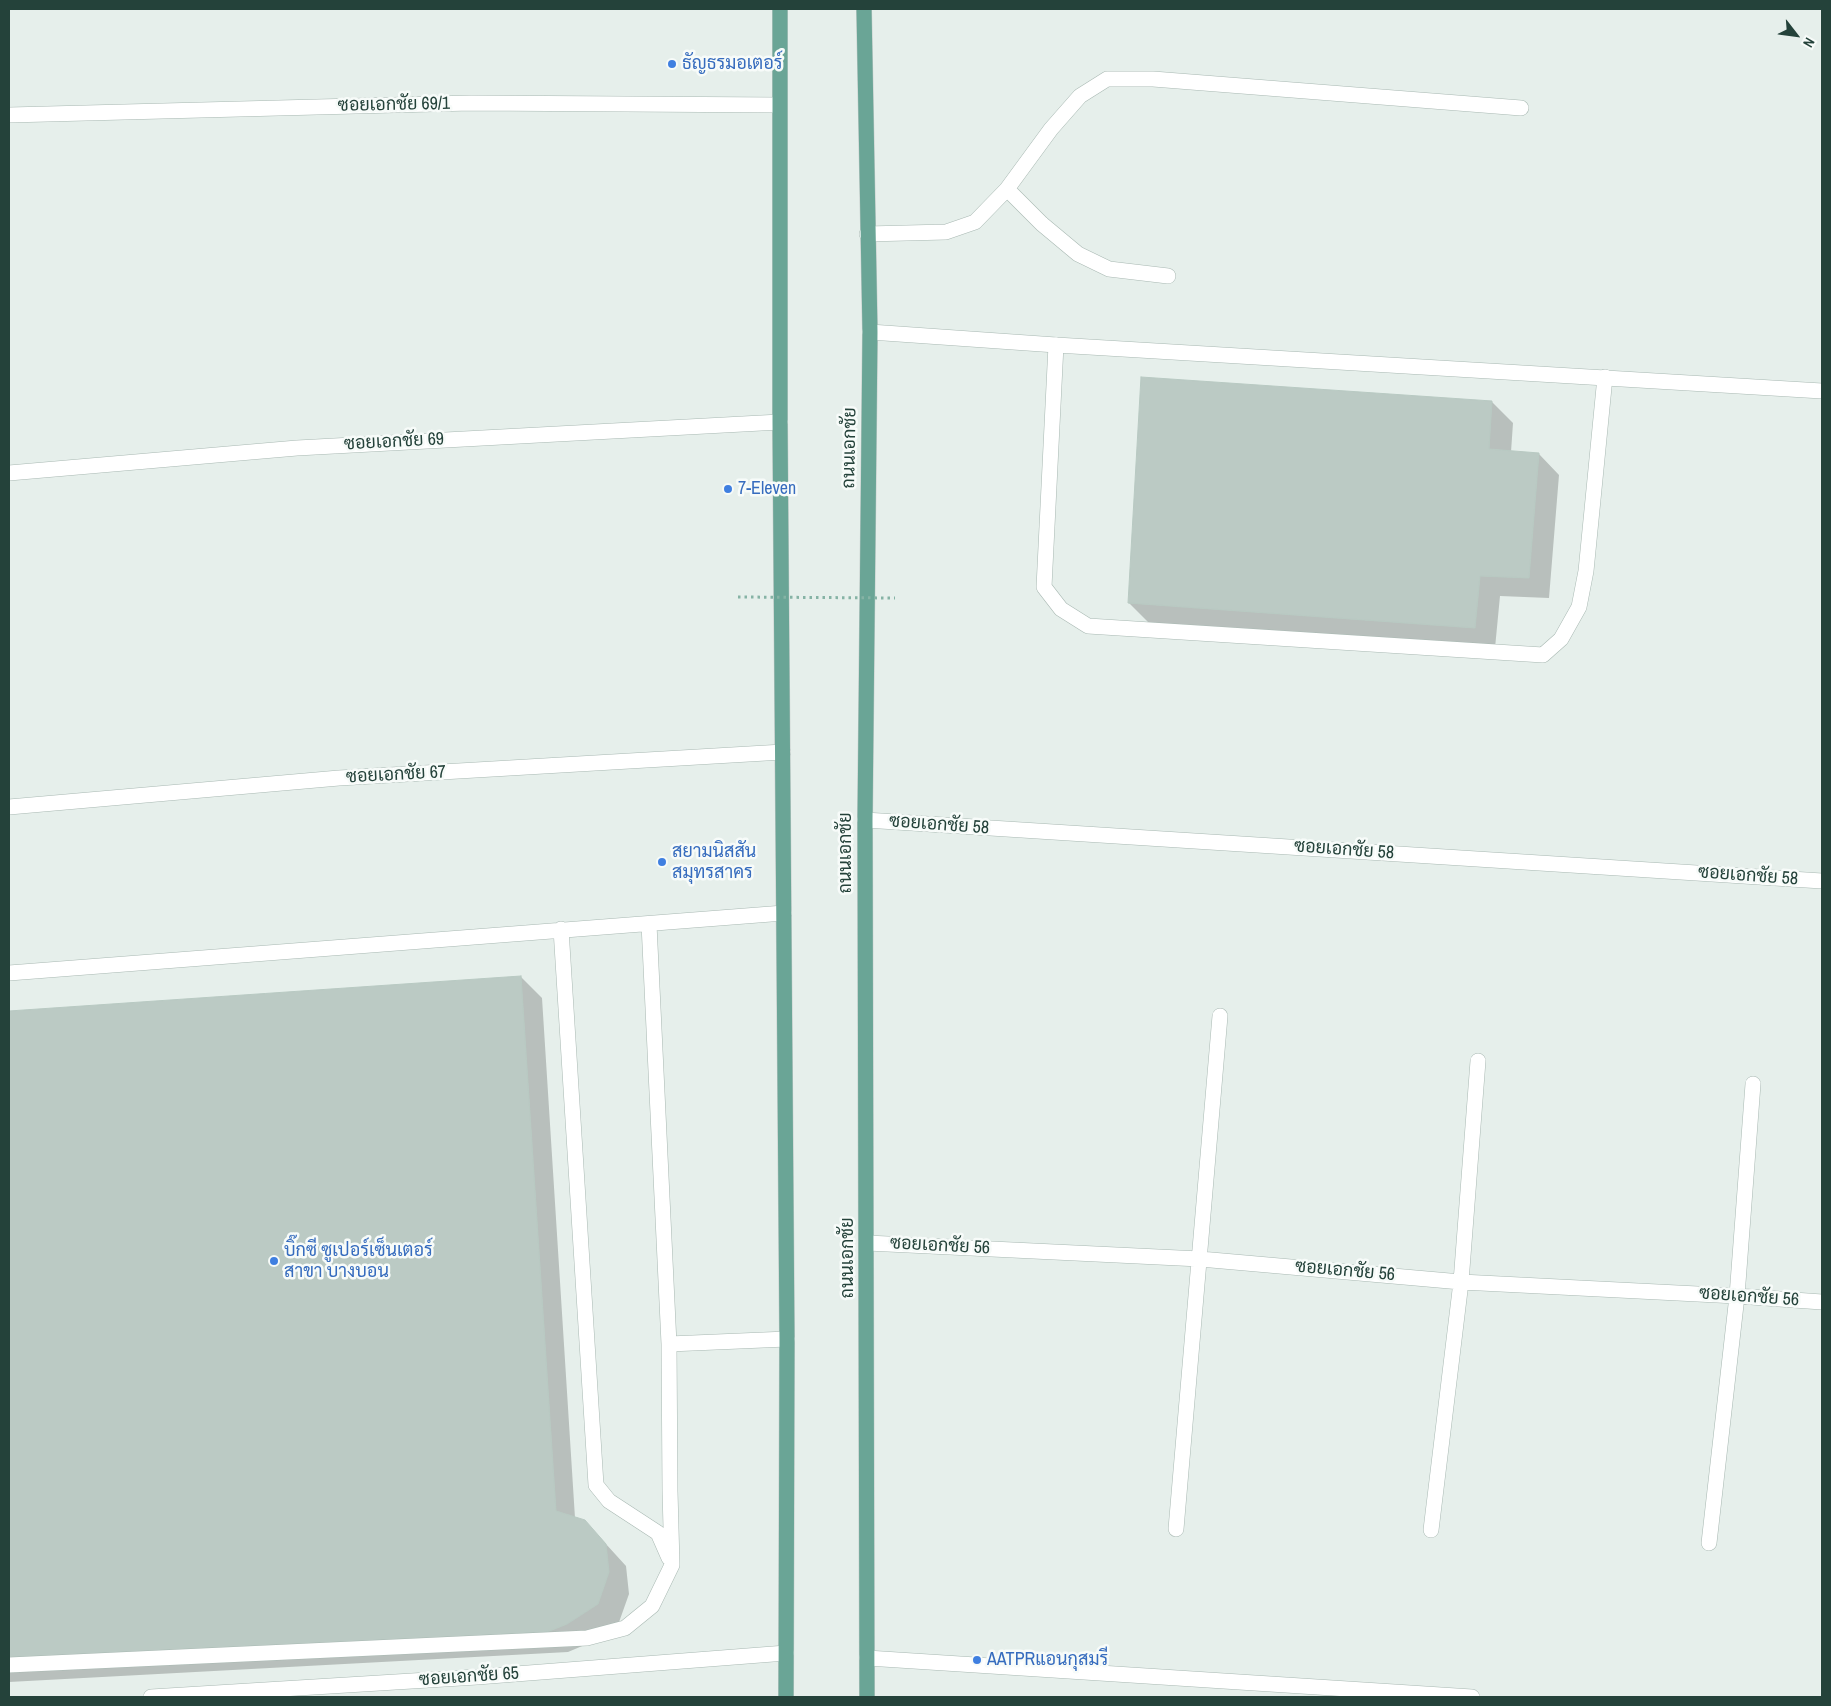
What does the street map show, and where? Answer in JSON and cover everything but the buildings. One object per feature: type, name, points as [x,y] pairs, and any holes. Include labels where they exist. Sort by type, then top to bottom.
[{"type":"main road","points":[[780,9],[780,422],[787,1339],[786,1697]]},
{"type":"main road","name":"ถนนเอกชัย","points":[[864,9],[870,332],[865,820],[867,1697]]},
{"type":"street","points":[[867,234],[946,232],[975,222],[1007,188],[1051,129],[1080,96],[1107,79],[1153,78],[1520,108]]},
{"type":"street","name":"ซอยเอกชัย 69/1","points":[[9,115],[471,103],[779,105]]},
{"type":"street","points":[[1007,188],[1042,224],[1078,254],[1109,269],[1168,276]]},
{"type":"street","points":[[870,332],[1056,346],[1822,391]]},
{"type":"street","points":[[1056,346],[1044,587],[1061,609],[1088,626],[1543,656],[1561,639],[1578,606],[1586,571],[1605,378]]},
{"type":"street","name":"ซอยเอกชัย 69","points":[[9,473],[297,448],[780,422]]},
{"type":"street","name":"ซอยเอกชัย 67","points":[[9,807],[338,778],[783,752]]},
{"type":"street","name":"ซอยเอกชัย 58","points":[[865,820],[1822,881]]},
{"type":"street","points":[[9,972],[784,913]]},
{"type":"street","points":[[9,1665],[587,1638],[625,1628],[652,1606],[672,1565],[669,1344],[648,924]]},
{"type":"street","points":[[561,929],[596,1485],[609,1501],[658,1533],[672,1565]]},
{"type":"street","points":[[1176,1529],[1220,1016]]},
{"type":"street","points":[[1431,1530],[1461,1282],[1478,1061]]},
{"type":"street","points":[[1709,1543],[1737,1296],[1753,1084]]},
{"type":"street","name":"ซอยเอกชัย 56","points":[[867,1243],[1200,1258],[1461,1282],[1822,1302]]},
{"type":"street","points":[[669,1344],[787,1339]]},
{"type":"street","name":"ซอยเอกชัย 65","points":[[151,1697],[477,1677],[786,1653]]},
{"type":"street","points":[[867,1658],[1472,1697]]},
{"type":"path","points":[[738,596],[895,598]]},
{"type":"place","name":"ธัญธรมอเตอร์","points":[[672,64]]},
{"type":"place","name":"7-Eleven","points":[[728,489]]},
{"type":"place","name":"สยามนิสสัน สมุทรสาคร","points":[[662,862]]},
{"type":"place","name":"บิ๊กซี ซูเปอร์เซ็นเตอร์ สาขา บางบอน","points":[[274,1261]]},
{"type":"place","name":"AATPRแอนกุสมรี","points":[[977,1660]]}]
